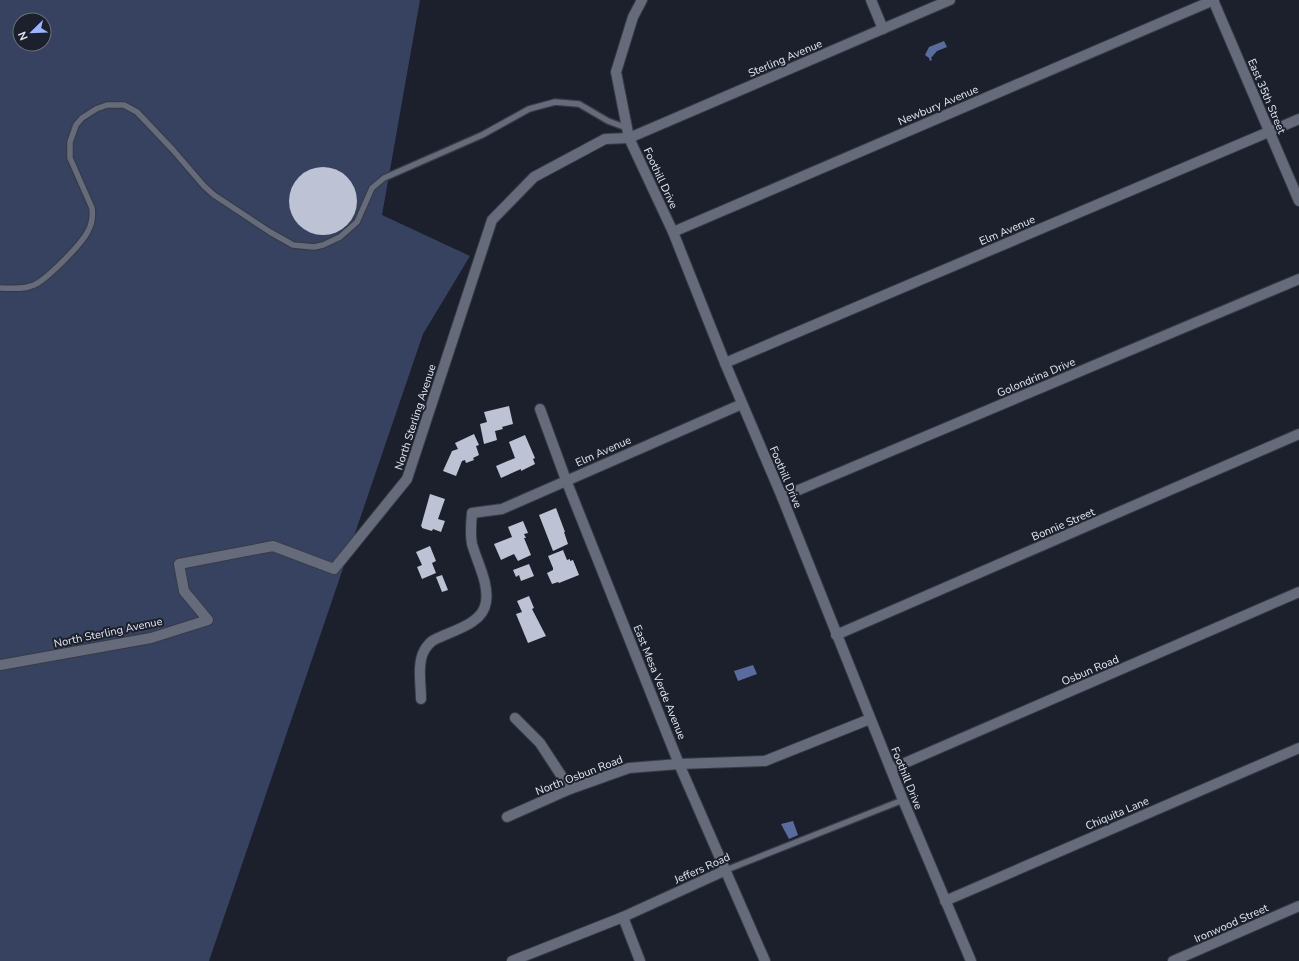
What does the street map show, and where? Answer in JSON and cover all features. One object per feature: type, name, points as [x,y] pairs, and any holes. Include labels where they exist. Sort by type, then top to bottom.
[{"type":"street","name":"Foothill Drive","points":[[642,0],[633,17],[616,72],[628,133],[673,232],[725,363],[782,497],[903,800],[971,961]]},
{"type":"street","points":[[871,0],[883,28]]},
{"type":"street","name":"Sterling Avenue","points":[[628,133],[950,0]]},
{"type":"street","name":"East 35th Street","points":[[1213,0],[1299,201]]},
{"type":"street","name":"Newbury Avenue","points":[[673,232],[1213,0]]},
{"type":"street","name":"Elm Avenue","points":[[725,363],[1299,119]]},
{"type":"street","name":"North Sterling Avenue","points":[[0,666],[152,638],[208,620],[184,591],[180,564],[273,546],[334,569],[407,479],[492,220],[534,177],[605,139],[628,133]]},
{"type":"street","name":"Golondrina Drive","points":[[782,497],[1299,279]]},
{"type":"street","name":"Elm Avenue","points":[[421,699],[420,664],[424,651],[432,640],[464,628],[480,615],[486,603],[485,582],[472,542],[472,513],[502,509],[742,404]]},
{"type":"street","name":"East Mesa Verde Avenue","points":[[540,409],[566,480],[680,764],[765,961]]},
{"type":"street","name":"Bonnie Street","points":[[836,635],[1299,434]]},
{"type":"street","name":"Osbun Road","points":[[891,769],[1299,592]]},
{"type":"street","points":[[515,718],[540,743],[570,789]]},
{"type":"street","name":"North Osbun Road","points":[[507,817],[570,789],[629,768],[765,760],[870,719]]},
{"type":"street","name":"Chiquita Lane","points":[[945,901],[1299,748]]},
{"type":"street","name":"Jeffers Road","points":[[512,961],[623,917],[726,870]]},
{"type":"street","name":"Ironwood Street","points":[[1173,961],[1299,906]]},
{"type":"street","points":[[623,917],[640,961]]},
{"type":"lane","points":[[0,288],[24,288],[38,284],[55,269],[88,233],[92,222],[92,208],[70,158],[70,142],[76,125],[82,118],[96,109],[107,105],[124,105],[137,112],[204,186],[214,195],[270,232],[293,245],[307,247],[323,245],[340,237],[352,227],[357,222],[372,188],[384,178],[482,135],[529,109],[555,102],[579,104],[628,133]]},
{"type":"lane","name":"Jeffers Road","points":[[726,870],[903,800]]},
{"type":"shaded area","points":[[0,0],[420,0],[382,215],[470,256],[423,334],[209,961],[0,961]]},
{"type":"shaded area","points":[[944,41],[947,47],[937,51],[930,61],[925,55],[929,47]]},
{"type":"shaded area","points":[[753,665],[757,674],[738,681],[734,671]]},
{"type":"shaded area","points":[[793,821],[798,835],[789,839],[781,824]]},
{"type":"building","points":[[323,167],[336,170],[347,177],[354,188],[357,201],[354,214],[347,225],[336,232],[323,235],[310,232],[299,225],[292,214],[289,201],[292,188],[299,177],[310,170]]},
{"type":"building","points":[[509,406],[513,424],[495,431],[497,440],[484,444],[480,424],[487,422],[484,412]]},
{"type":"building","points":[[474,434],[479,445],[476,446],[479,455],[473,458],[474,460],[466,463],[465,460],[462,461],[456,476],[443,471],[452,451],[458,449],[455,443]]},
{"type":"building","points":[[525,435],[535,458],[533,459],[535,464],[501,478],[496,466],[515,458],[509,442]]},
{"type":"building","points":[[430,494],[445,499],[438,519],[445,521],[441,532],[433,529],[432,531],[422,528],[421,526]]},
{"type":"building","points":[[556,508],[568,544],[553,551],[539,515]]},
{"type":"building","points":[[523,521],[528,533],[524,534],[526,538],[524,538],[531,555],[518,561],[514,554],[501,560],[494,544],[512,537],[508,527]]},
{"type":"building","points":[[430,546],[436,561],[432,563],[436,573],[422,579],[417,567],[422,565],[416,552]]},
{"type":"building","points":[[563,550],[567,560],[573,560],[579,575],[559,583],[552,584],[547,573],[553,570],[548,556]]},
{"type":"building","points":[[529,564],[534,576],[521,581],[519,575],[516,577],[513,570]]},
{"type":"building","points":[[442,575],[448,590],[442,592],[436,577]]},
{"type":"building","points":[[529,596],[534,608],[532,609],[546,636],[528,643],[516,614],[522,612],[517,601]]}]
